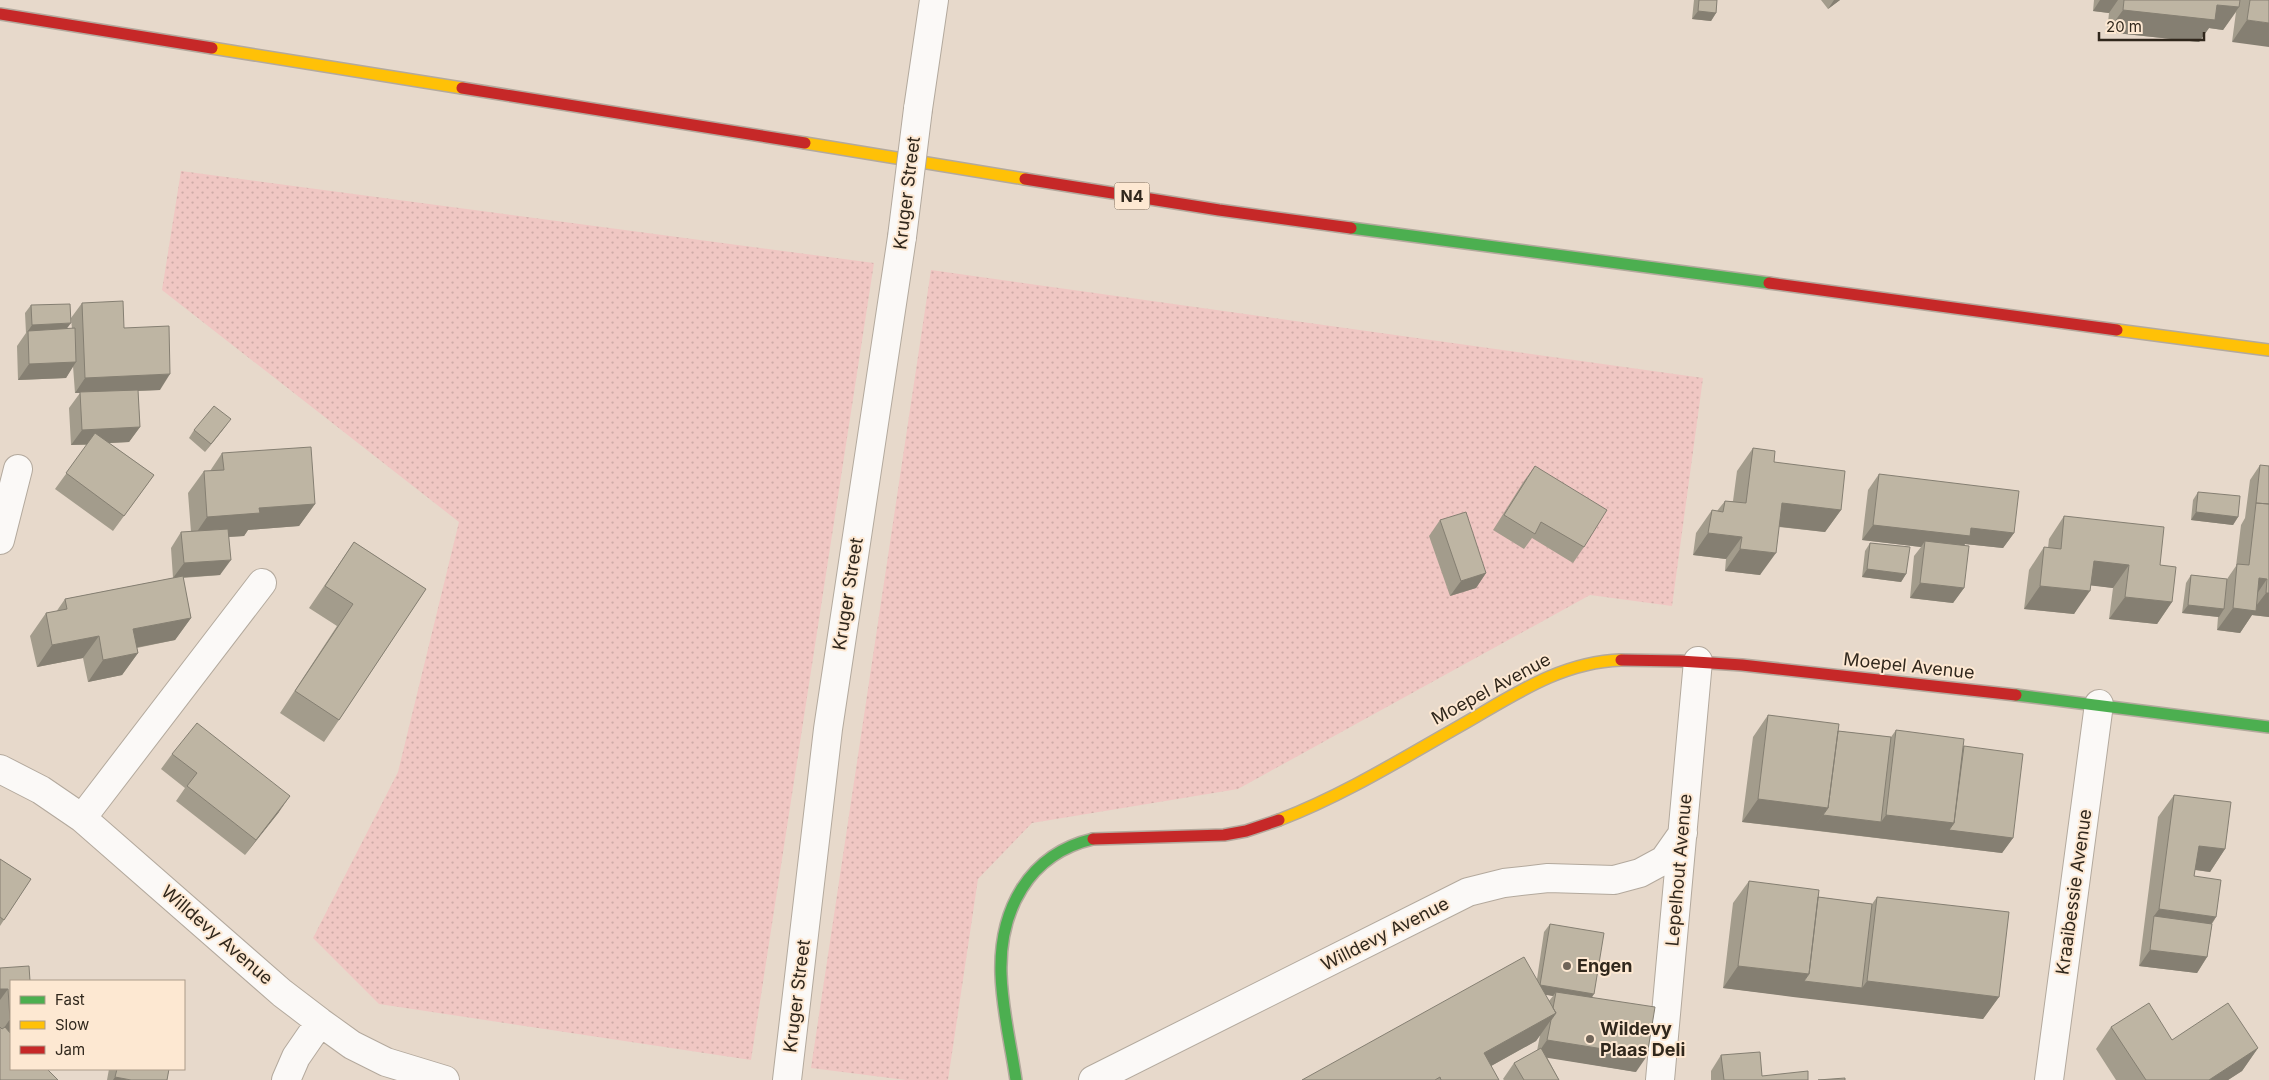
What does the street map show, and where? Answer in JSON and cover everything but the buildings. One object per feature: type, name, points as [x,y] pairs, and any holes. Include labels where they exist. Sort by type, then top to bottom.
[{"type":"main road","name":"N4","points":[[0,14],[1220,210],[2269,350]]},
{"type":"main road","name":"Moepel Avenue","points":[[1016,1080],[1001,962],[1005,928],[1017,896],[1041,862],[1074,843],[1094,839],[1206,837],[1232,835],[1259,828],[1305,811],[1525,687],[1556,672],[1597,661],[1698,661],[2099,704],[2269,727]]},
{"type":"street","name":"Kruger Street","points":[[787,1080],[828,729],[902,237],[934,0]]},
{"type":"street","points":[[0,540],[18,469]]},
{"type":"street","points":[[82,818],[262,582]]},
{"type":"street","name":"Lepelhout Avenue","points":[[1660,1080],[1698,661]]},
{"type":"street","name":"Kraaibessie Avenue","points":[[2049,1080],[2099,704]]},
{"type":"street","name":"Willdevy Avenue","points":[[0,769],[41,790],[82,818],[282,992],[352,1045],[386,1062],[446,1080]]},
{"type":"street","name":"Willdevy Avenue","points":[[1093,1080],[1468,892],[1504,882],[1548,878],[1614,880],[1640,873],[1664,860],[1683,833]]},
{"type":"street","points":[[286,1080],[296,1057],[320,1022]]},
{"type":"shaded area","points":[[181,171],[874,263],[751,1060],[379,1004],[313,938],[398,772],[459,522],[162,290]]},
{"type":"shaded area","points":[[931,270],[1703,378],[1672,606],[1590,595],[1238,789],[1032,823],[978,879],[948,1080],[906,1080],[811,1068]]},
{"type":"traffic: fast","points":[[1351,228],[1769,283]]},
{"type":"traffic: fast","points":[[2016,695],[2269,727]]},
{"type":"traffic: fast","points":[[1016,1080],[1005,1014],[1001,974],[1005,928],[1022,888],[1035,872],[1051,858],[1070,847],[1093,839]]},
{"type":"traffic: slow","points":[[212,48],[462,88]]},
{"type":"traffic: slow","points":[[805,143],[1025,179]]},
{"type":"traffic: slow","points":[[2117,330],[2269,350]]},
{"type":"traffic: slow","points":[[1279,820],[1325,800],[1370,777],[1536,683],[1577,667],[1598,662],[1621,660]]},
{"type":"traffic: jam","points":[[0,14],[212,48]]},
{"type":"traffic: jam","points":[[462,88],[805,143]]},
{"type":"traffic: jam","points":[[1025,179],[1219,210],[1351,228]]},
{"type":"traffic: jam","points":[[1769,283],[2117,330]]},
{"type":"traffic: jam","points":[[1621,660],[1742,665],[2016,695]]},
{"type":"traffic: jam","points":[[1093,839],[1224,835],[1246,831],[1279,820]]},
{"type":"place","name":"Engen","points":[[1567,966]]},
{"type":"place","name":"Wildevy Plaas Deli","points":[[1590,1039]]}]
